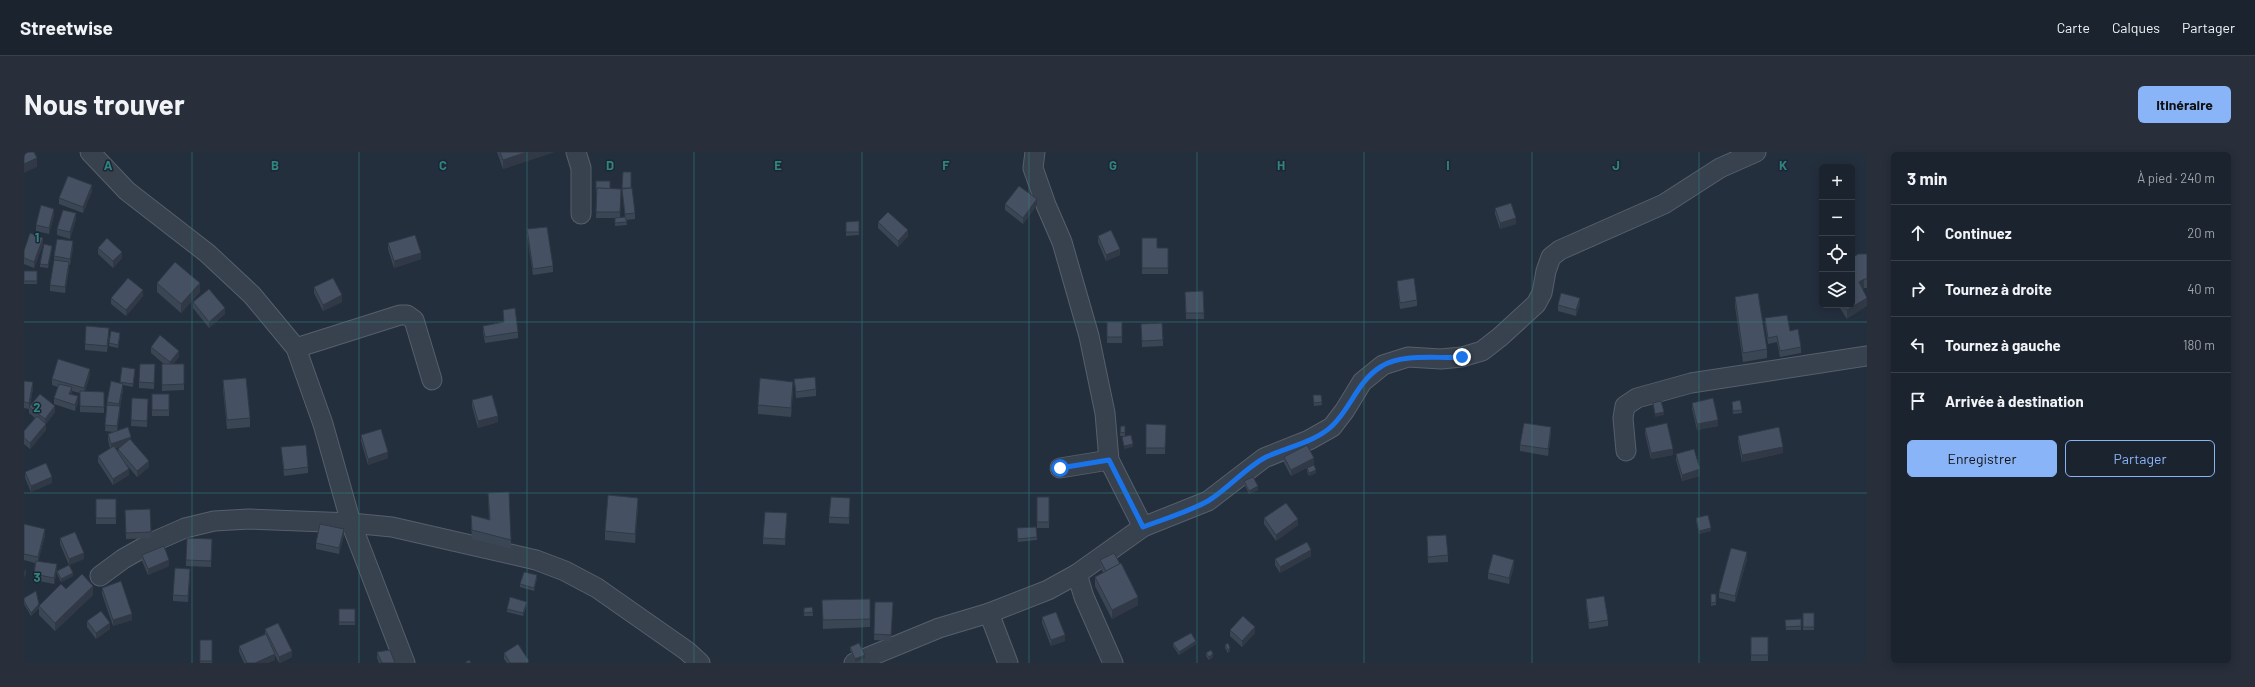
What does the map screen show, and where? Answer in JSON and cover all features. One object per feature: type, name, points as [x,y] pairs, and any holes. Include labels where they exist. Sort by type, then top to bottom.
[{"type":"street","points":[[90,152],[127,191],[207,253],[252,295],[296,348],[323,424],[351,523],[405,663]]},
{"type":"street","points":[[576,152],[581,168],[581,214]]},
{"type":"street","points":[[1035,152],[1033,168],[1046,206],[1062,242],[1089,336],[1106,414],[1109,460],[1143,527]]},
{"type":"street","points":[[854,663],[939,628],[989,612],[1048,590],[1077,574],[1143,527],[1208,501],[1264,458],[1309,440],[1332,427],[1345,410],[1362,382],[1382,365],[1408,357],[1441,359],[1462,357],[1482,351],[1500,337],[1536,304],[1542,293],[1546,270],[1551,257],[1560,250],[1664,204],[1720,168],[1756,152]]},
{"type":"street","points":[[296,348],[400,315],[407,315],[414,320],[432,380]]},
{"type":"street","points":[[1626,451],[1623,418],[1625,406],[1637,398],[1691,383],[1867,356]]},
{"type":"street","points":[[1060,468],[1109,460]]},
{"type":"street","points":[[100,576],[124,559],[153,542],[185,528],[214,521],[249,519],[351,523],[392,527],[536,560],[565,571],[597,588],[688,651],[700,663]]},
{"type":"street","points":[[1077,574],[1084,597],[1113,663]]},
{"type":"street","points":[[989,612],[1008,663]]},
{"type":"building","points":[[24,152],[34,152],[37,158],[24,164]]},
{"type":"building","points":[[500,152],[527,152],[503,160]]},
{"type":"building","points":[[623,172],[631,172],[631,188],[622,188]]},
{"type":"building","points":[[68,176],[92,185],[83,207],[59,198]]},
{"type":"building","points":[[596,181],[610,181],[610,189],[597,188],[596,190]]},
{"type":"building","points":[[1019,186],[1037,199],[1023,218],[1005,204]]},
{"type":"building","points":[[597,188],[621,189],[620,212],[596,212]]},
{"type":"building","points":[[632,188],[635,213],[625,214],[622,189]]},
{"type":"building","points":[[1511,203],[1516,218],[1500,223],[1495,208]]},
{"type":"building","points":[[41,205],[54,209],[49,228],[36,225]]},
{"type":"building","points":[[63,210],[76,213],[70,232],[57,229]]},
{"type":"building","points":[[888,212],[908,230],[898,241],[878,222]]},
{"type":"building","points":[[625,217],[627,222],[615,223],[615,218]]},
{"type":"building","points":[[859,221],[859,232],[846,232],[846,222]]},
{"type":"building","points":[[547,227],[553,266],[533,269],[527,229]]},
{"type":"building","points":[[1111,230],[1120,249],[1106,255],[1098,236]]},
{"type":"building","points":[[30,233],[43,238],[34,262],[24,258],[24,251]]},
{"type":"building","points":[[415,235],[421,253],[394,261],[388,243]]},
{"type":"building","points":[[107,238],[122,252],[113,261],[98,248]]},
{"type":"building","points":[[1142,238],[1157,238],[1157,248],[1168,248],[1168,268],[1142,268]]},
{"type":"building","points":[[57,239],[73,241],[70,259],[54,256]]},
{"type":"building","points":[[44,244],[52,246],[48,265],[40,264]]},
{"type":"building","points":[[1858,254],[1867,254],[1867,279],[1859,282],[1867,298],[1855,305],[1855,272],[1855,256]]},
{"type":"building","points":[[54,260],[69,262],[65,287],[50,285]]},
{"type":"building","points":[[175,262],[200,283],[181,304],[157,283]]},
{"type":"building","points":[[24,271],[37,271],[37,281],[24,281]]},
{"type":"building","points":[[128,278],[143,290],[126,310],[111,298]]},
{"type":"building","points":[[333,278],[342,295],[323,305],[314,287]]},
{"type":"building","points":[[1414,278],[1417,300],[1400,303],[1397,281]]},
{"type":"building","points":[[209,289],[225,308],[209,322],[193,302]]},
{"type":"building","points":[[1203,291],[1204,313],[1186,313],[1185,292]]},
{"type":"building","points":[[1561,293],[1580,298],[1576,310],[1558,305]]},
{"type":"building","points":[[1758,293],[1767,349],[1743,353],[1735,297]]},
{"type":"building","points":[[515,308],[518,332],[485,337],[483,326],[504,322],[503,310]]},
{"type":"building","points":[[1787,315],[1790,331],[1798,329],[1801,347],[1780,351],[1777,336],[1768,338],[1765,318]]},
{"type":"building","points":[[1107,322],[1122,322],[1122,337],[1107,337]]},
{"type":"building","points":[[1162,323],[1163,340],[1142,341],[1141,324]]},
{"type":"building","points":[[86,326],[109,328],[107,346],[85,344]]},
{"type":"building","points":[[111,331],[120,333],[118,345],[109,343]]},
{"type":"building","points":[[160,335],[179,351],[170,362],[151,347]]},
{"type":"building","points":[[58,359],[90,369],[84,388],[52,379]]},
{"type":"building","points":[[140,364],[155,364],[154,383],[139,382]]},
{"type":"building","points":[[162,364],[184,364],[184,384],[162,385]]},
{"type":"building","points":[[122,367],[135,369],[133,384],[120,382]]},
{"type":"building","points":[[815,377],[816,389],[796,392],[794,379]]},
{"type":"building","points":[[246,378],[250,418],[227,420],[223,380]]},
{"type":"building","points":[[760,378],[793,382],[791,408],[758,405]]},
{"type":"building","points":[[24,381],[33,382],[29,403],[24,402]]},
{"type":"building","points":[[111,381],[123,384],[119,404],[107,402]]},
{"type":"building","points":[[59,384],[72,387],[69,394],[78,396],[75,405],[54,398]]},
{"type":"building","points":[[80,391],[104,392],[104,407],[80,406]]},
{"type":"building","points":[[40,394],[55,406],[45,419],[29,407]]},
{"type":"building","points":[[152,394],[169,394],[169,410],[152,410]]},
{"type":"building","points":[[492,395],[498,416],[478,421],[472,400]]},
{"type":"building","points":[[1313,395],[1321,395],[1322,402],[1314,403]]},
{"type":"building","points":[[132,398],[148,399],[147,421],[131,420]]},
{"type":"building","points":[[1713,398],[1718,420],[1697,424],[1692,403]]},
{"type":"building","points":[[1740,400],[1742,410],[1733,411],[1732,402]]},
{"type":"building","points":[[1661,401],[1664,412],[1655,414],[1653,403]]},
{"type":"building","points":[[107,405],[120,406],[117,426],[105,425]]},
{"type":"building","points":[[37,416],[46,424],[30,443],[24,438],[24,431]]},
{"type":"building","points":[[1524,423],[1551,427],[1548,449],[1520,445]]},
{"type":"building","points":[[1667,423],[1673,449],[1651,453],[1645,428]]},
{"type":"building","points":[[1146,424],[1166,425],[1165,448],[1146,448]]},
{"type":"building","points":[[1121,426],[1125,426],[1125,433],[1120,432]]},
{"type":"building","points":[[128,427],[131,437],[111,444],[108,434]]},
{"type":"building","points":[[1779,427],[1783,447],[1742,455],[1738,436]]},
{"type":"building","points":[[381,429],[388,452],[368,459],[361,435]]},
{"type":"building","points":[[1131,435],[1133,444],[1124,446],[1122,437]]},
{"type":"building","points":[[130,439],[149,461],[137,471],[118,449]]},
{"type":"building","points":[[306,445],[308,467],[284,470],[281,447]]},
{"type":"building","points":[[1307,445],[1314,458],[1291,470],[1284,457]]},
{"type":"building","points":[[114,446],[129,469],[113,479],[98,456]]},
{"type":"building","points":[[1694,449],[1700,469],[1682,475],[1676,454]]},
{"type":"building","points":[[46,463],[52,477],[31,486],[25,472]]},
{"type":"building","points":[[1314,465],[1316,470],[1309,473],[1307,468]]},
{"type":"building","points":[[1253,477],[1258,486],[1249,491],[1244,481]]},
{"type":"building","points":[[509,492],[511,540],[472,530],[471,515],[490,520],[488,493]]},
{"type":"building","points":[[608,495],[638,498],[635,534],[605,531]]},
{"type":"building","points":[[831,497],[850,498],[849,518],[829,517]]},
{"type":"building","points":[[1037,497],[1049,497],[1049,522],[1037,522]]},
{"type":"building","points":[[96,499],[116,499],[116,518],[96,518]]},
{"type":"building","points":[[1286,503],[1298,519],[1276,535],[1264,518]]},
{"type":"building","points":[[150,509],[151,532],[126,533],[125,510]]},
{"type":"building","points":[[765,512],[787,513],[785,539],[763,538]]},
{"type":"building","points":[[1708,515],[1711,528],[1699,531],[1696,518]]},
{"type":"building","points":[[24,524],[45,529],[38,557],[24,554]]},
{"type":"building","points":[[320,524],[344,529],[339,548],[316,543]]},
{"type":"building","points":[[1036,527],[1037,537],[1018,539],[1017,528]]},
{"type":"building","points":[[75,532],[84,553],[69,559],[60,538]]},
{"type":"building","points":[[1446,535],[1448,555],[1428,557],[1427,536]]},
{"type":"building","points":[[187,538],[212,539],[211,561],[186,560]]},
{"type":"building","points":[[1307,542],[1311,550],[1280,567],[1275,559]]},
{"type":"building","points":[[164,546],[169,560],[148,569],[142,555]]},
{"type":"building","points":[[1731,548],[1747,552],[1735,596],[1719,592]]},
{"type":"building","points":[[1114,553],[1120,564],[1106,571],[1100,560]]},
{"type":"building","points":[[1493,554],[1514,560],[1509,578],[1488,573]]},
{"type":"building","points":[[36,561],[57,564],[54,578],[34,574]]},
{"type":"building","points":[[1121,563],[1138,597],[1112,610],[1095,577]]},
{"type":"building","points":[[69,565],[73,573],[61,579],[57,571]]},
{"type":"building","points":[[175,568],[190,569],[188,596],[173,595]]},
{"type":"building","points":[[524,572],[537,575],[534,588],[520,584]]},
{"type":"building","points":[[82,574],[93,586],[55,623],[39,606],[61,584],[66,589]]},
{"type":"building","points":[[121,581],[132,614],[113,620],[102,588]]},
{"type":"building","points":[[36,591],[39,604],[31,613],[24,601],[24,598]]},
{"type":"building","points":[[1711,594],[1716,594],[1716,602],[1711,603]]},
{"type":"building","points":[[1604,596],[1608,620],[1589,623],[1586,599]]},
{"type":"building","points":[[510,597],[527,602],[523,613],[507,609]]},
{"type":"building","points":[[870,599],[870,619],[823,620],[822,600]]},
{"type":"building","points":[[875,602],[893,602],[891,635],[874,634]]},
{"type":"building","points":[[812,607],[813,612],[804,613],[804,608]]},
{"type":"building","points":[[339,609],[355,609],[355,622],[339,622]]},
{"type":"building","points":[[101,611],[110,623],[96,633],[87,621]]},
{"type":"building","points":[[1056,612],[1065,635],[1051,640],[1042,617]]},
{"type":"building","points":[[1803,613],[1814,613],[1814,627],[1803,627]]},
{"type":"building","points":[[1243,616],[1255,627],[1242,641],[1230,630]]},
{"type":"building","points":[[1801,619],[1801,626],[1786,627],[1785,620]]},
{"type":"building","points":[[278,623],[292,651],[279,657],[265,629]]},
{"type":"building","points":[[1191,633],[1196,641],[1179,652],[1173,643]]},
{"type":"building","points":[[266,634],[275,654],[255,663],[247,663],[239,646]]},
{"type":"building","points":[[1751,637],[1768,637],[1768,655],[1751,655]]},
{"type":"building","points":[[200,640],[212,640],[212,661],[200,661]]},
{"type":"building","points":[[859,643],[865,655],[855,659],[850,647]]},
{"type":"building","points":[[1228,643],[1230,648],[1228,650],[1225,645]]},
{"type":"building","points":[[518,644],[529,661],[526,663],[510,663],[504,653]]},
{"type":"building","points":[[390,650],[395,663],[382,663],[377,652]]},
{"type":"building","points":[[1211,650],[1213,654],[1209,657],[1206,653]]},
{"type":"route","points":[[1060,468],[1109,460],[1143,527],[1208,501],[1264,458],[1309,440],[1332,427],[1345,410],[1362,382],[1382,365],[1408,357],[1441,359],[1462,357]]}]
